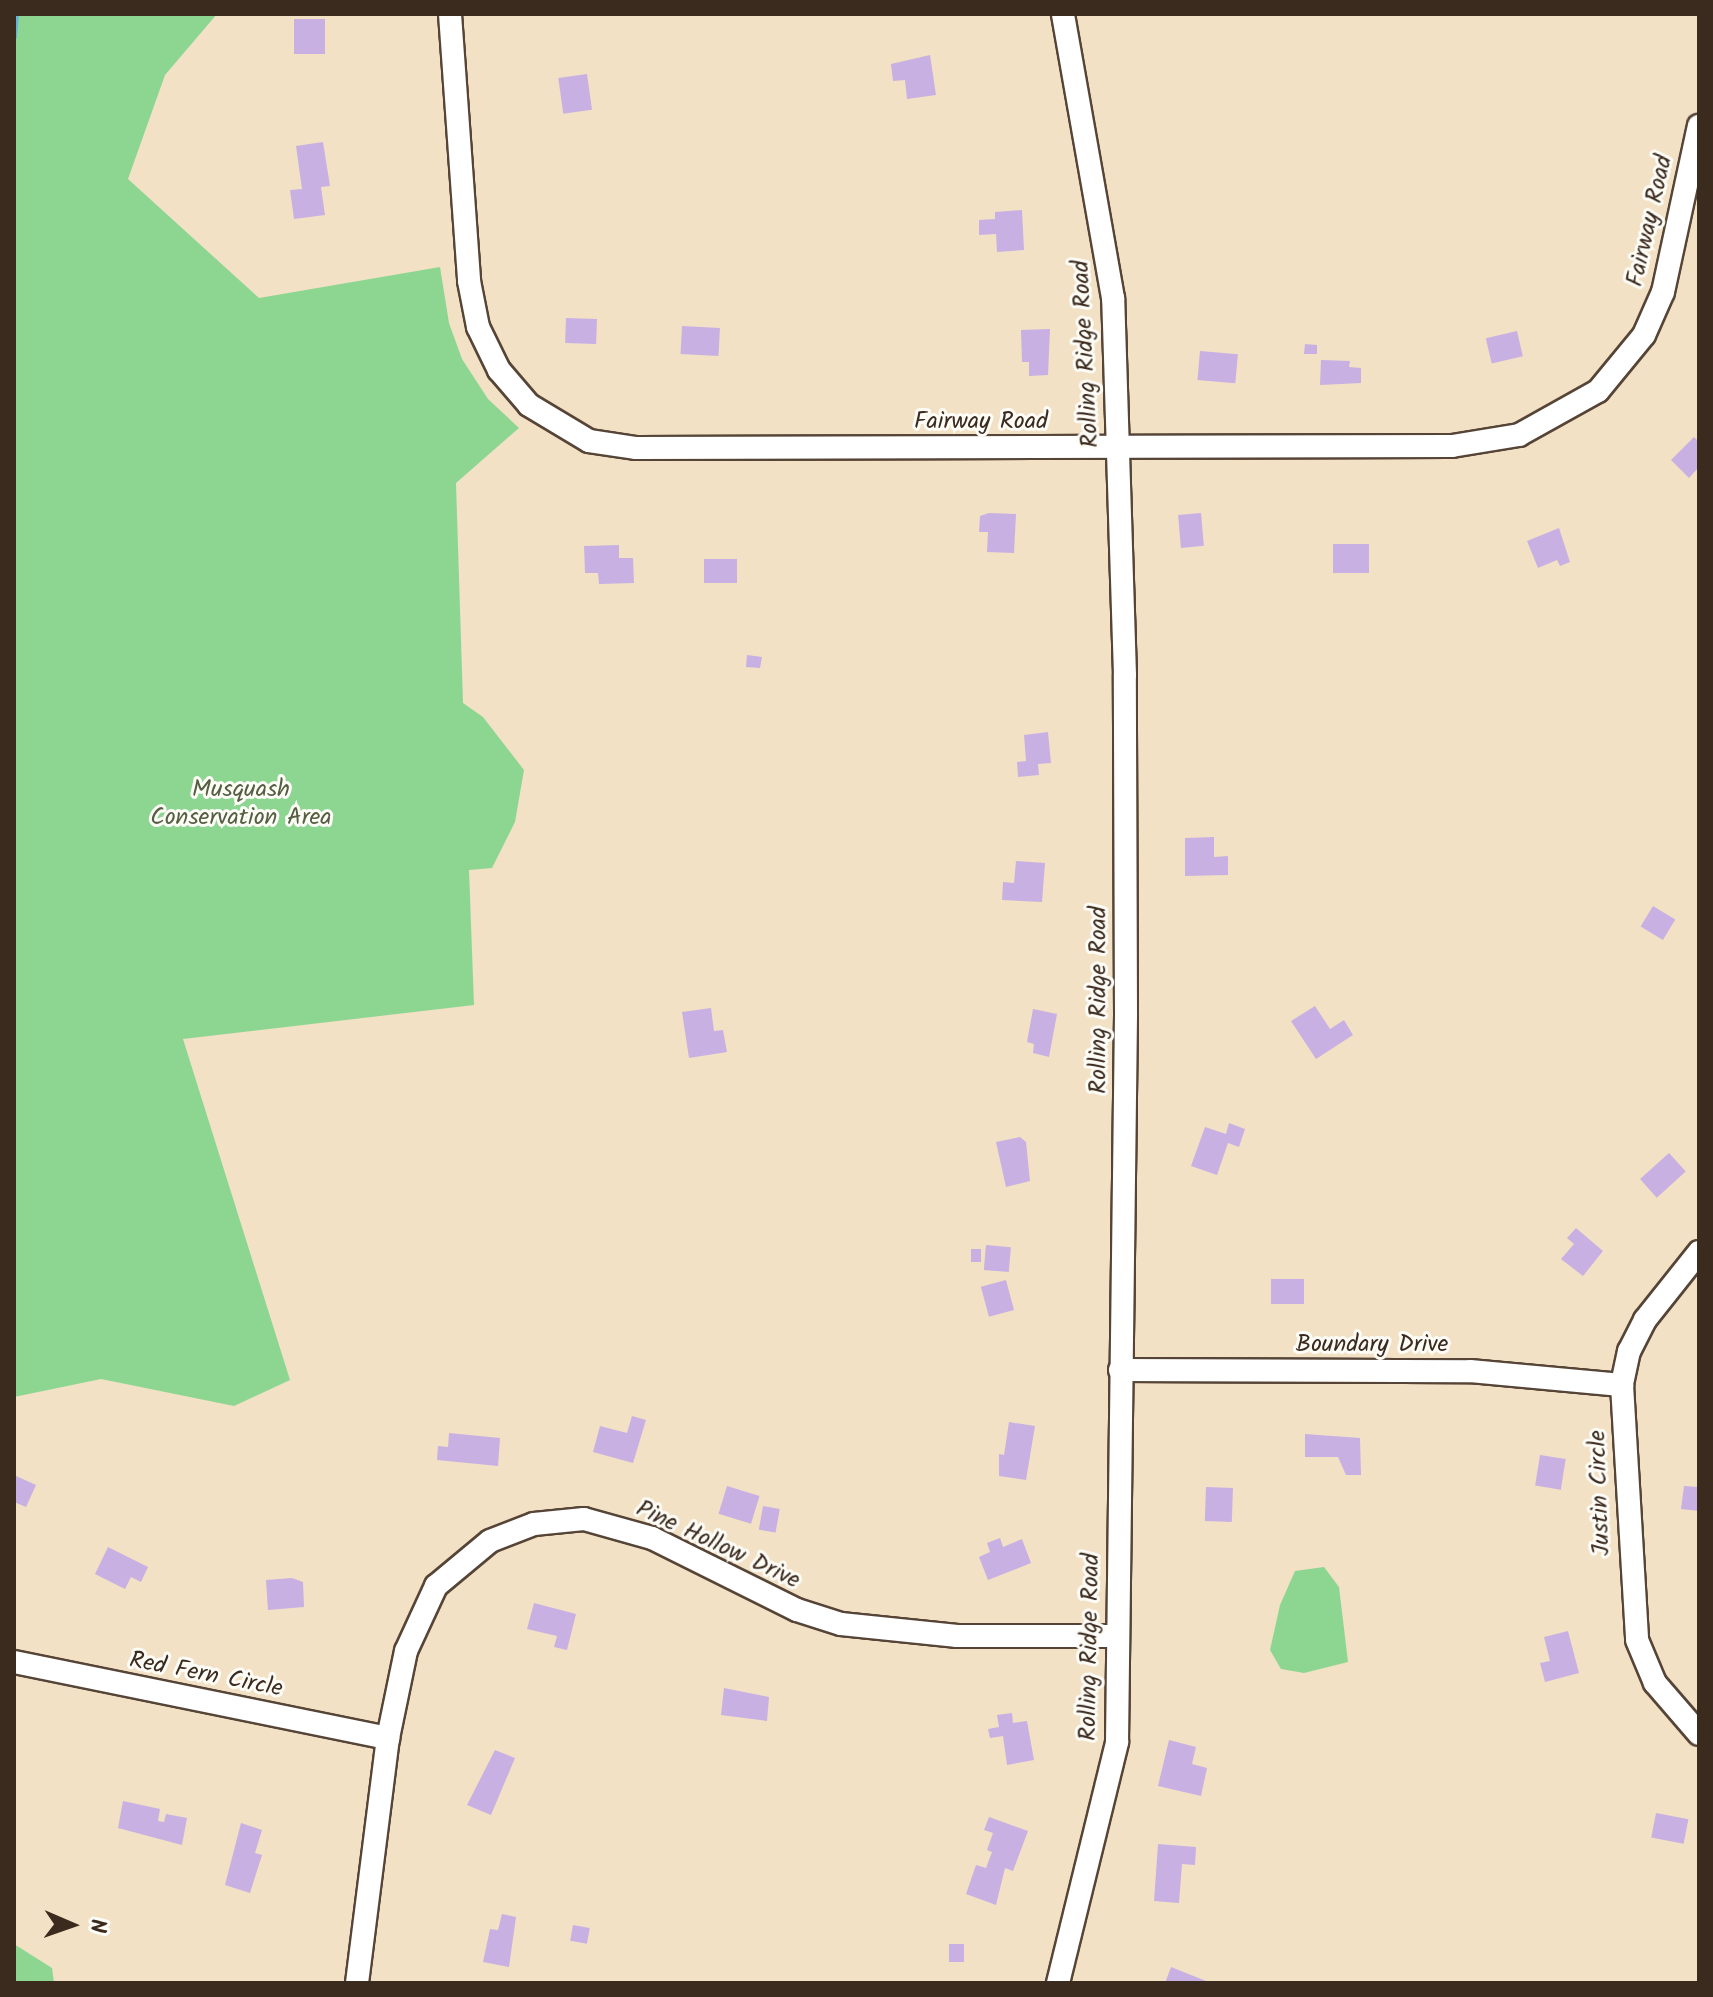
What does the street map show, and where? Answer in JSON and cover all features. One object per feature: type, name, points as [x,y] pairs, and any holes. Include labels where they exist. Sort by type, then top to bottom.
[{"type":"street","name":"Fairway Road","points":[[450,14],[469,281],[478,327],[512,388],[547,419],[589,441],[659,450],[1475,445],[1519,435],[1560,416],[1598,391],[1644,335],[1667,277],[1699,126]]},
{"type":"street","name":"Rolling Ridge Road","points":[[1058,1983],[1117,1742],[1126,998],[1125,675],[1113,298],[1063,14]]},
{"type":"street","name":"Justin Circle","points":[[1699,1252],[1645,1320],[1629,1351],[1622,1385],[1637,1640],[1655,1683],[1699,1734]]},
{"type":"street","name":"Boundary Drive","points":[[1120,1370],[1470,1371],[1622,1385]]},
{"type":"street","name":"Pine Hollow Drive","points":[[357,1983],[388,1738],[406,1651],[436,1586],[490,1541],[559,1519],[595,1521],[652,1538],[797,1610],[841,1624],[957,1636],[1117,1636]]},
{"type":"street","name":"Red Fern Circle","points":[[14,1662],[388,1738]]},
{"type":"green space","name":"Musquash Conservation Area","points":[[14,14],[217,14],[165,75],[128,179],[259,298],[440,267],[449,323],[462,359],[488,399],[519,428],[456,483],[463,703],[483,717],[524,770],[515,822],[492,868],[469,870],[474,1005],[183,1039],[290,1380],[234,1406],[101,1379],[14,1397]]},
{"type":"green space","points":[[1324,1567],[1339,1587],[1348,1662],[1304,1673],[1281,1669],[1270,1650],[1280,1605],[1295,1571]]},
{"type":"green space","points":[[14,1944],[52,1968],[54,1983],[14,1983]]},
{"type":"building","points":[[294,19],[325,19],[325,54],[294,54]]},
{"type":"building","points":[[930,55],[936,95],[907,99],[905,80],[893,81],[891,64]]},
{"type":"building","points":[[587,74],[592,110],[563,114],[558,78]]},
{"type":"building","points":[[323,142],[330,186],[321,187],[325,215],[294,219],[290,190],[302,189],[296,146]]},
{"type":"building","points":[[1022,210],[1024,250],[997,252],[996,234],[979,235],[979,220],[995,219],[995,212]]},
{"type":"building","points":[[566,318],[597,319],[596,344],[565,343]]},
{"type":"building","points":[[682,326],[720,328],[718,356],[681,354]]},
{"type":"building","points":[[1050,329],[1048,375],[1029,376],[1029,362],[1022,362],[1021,330]]},
{"type":"building","points":[[1517,331],[1523,356],[1492,364],[1486,338]]},
{"type":"building","points":[[1305,344],[1317,345],[1317,354],[1304,354]]},
{"type":"building","points":[[1200,351],[1238,354],[1235,383],[1197,380]]},
{"type":"building","points":[[1321,360],[1350,361],[1349,367],[1361,368],[1361,383],[1320,385]]},
{"type":"building","points":[[1694,437],[1699,442],[1699,467],[1689,478],[1671,460]]},
{"type":"building","points":[[989,513],[1016,514],[1014,553],[987,552],[988,532],[979,532],[980,516]]},
{"type":"building","points":[[1201,513],[1204,546],[1181,548],[1178,515]]},
{"type":"building","points":[[1559,528],[1570,562],[1560,566],[1557,560],[1538,568],[1527,541]]},
{"type":"building","points":[[1333,544],[1369,544],[1369,573],[1333,573]]},
{"type":"building","points":[[619,545],[619,558],[633,558],[634,583],[599,584],[598,573],[585,573],[584,546]]},
{"type":"building","points":[[704,559],[737,559],[737,583],[704,583]]},
{"type":"building","points":[[747,655],[762,657],[760,668],[746,667]]},
{"type":"building","points":[[1048,732],[1051,763],[1038,764],[1039,775],[1018,777],[1017,762],[1026,761],[1024,735]]},
{"type":"building","points":[[1214,837],[1214,857],[1228,856],[1228,875],[1185,876],[1185,838]]},
{"type":"building","points":[[1016,861],[1045,863],[1042,902],[1002,900],[1003,882],[1014,883]]},
{"type":"building","points":[[1653,906],[1675,919],[1663,940],[1641,927]]},
{"type":"building","points":[[1315,1006],[1330,1029],[1344,1020],[1353,1035],[1316,1059],[1291,1021]]},
{"type":"building","points":[[711,1008],[714,1031],[723,1030],[727,1052],[689,1058],[682,1012]]},
{"type":"building","points":[[1033,1009],[1057,1014],[1049,1057],[1033,1053],[1034,1044],[1027,1042]]},
{"type":"building","points":[[1229,1123],[1245,1129],[1239,1147],[1228,1143],[1217,1175],[1191,1166],[1205,1127],[1226,1134]]},
{"type":"building","points":[[1020,1137],[1026,1142],[1030,1181],[1006,1187],[996,1142]]},
{"type":"building","points":[[1669,1153],[1686,1172],[1657,1198],[1640,1179]]},
{"type":"building","points":[[1576,1228],[1603,1251],[1583,1276],[1561,1259],[1574,1244],[1567,1238]]},
{"type":"building","points":[[986,1245],[1011,1247],[1009,1272],[984,1270]]},
{"type":"building","points":[[971,1249],[981,1249],[981,1262],[971,1262]]},
{"type":"building","points":[[1271,1279],[1304,1279],[1304,1304],[1271,1304]]},
{"type":"building","points":[[1006,1280],[1014,1310],[989,1317],[981,1287]]},
{"type":"building","points":[[632,1416],[646,1420],[633,1463],[593,1452],[600,1426],[627,1433]]},
{"type":"building","points":[[1009,1422],[1035,1426],[1026,1480],[999,1476],[999,1454],[1004,1455]]},
{"type":"building","points":[[449,1433],[500,1438],[498,1466],[437,1460],[438,1446],[448,1447]]},
{"type":"building","points":[[1305,1434],[1360,1438],[1361,1475],[1346,1475],[1338,1457],[1305,1457]]},
{"type":"building","points":[[1540,1455],[1566,1459],[1561,1490],[1535,1486]]},
{"type":"building","points":[[14,1475],[36,1485],[26,1507],[14,1502]]},
{"type":"building","points":[[727,1486],[760,1496],[751,1524],[719,1514]]},
{"type":"building","points":[[1684,1486],[1699,1487],[1699,1511],[1681,1509]]},
{"type":"building","points":[[1206,1487],[1233,1488],[1232,1522],[1205,1521]]},
{"type":"building","points":[[763,1506],[780,1509],[776,1533],[759,1530]]},
{"type":"building","points":[[1000,1538],[1003,1547],[1022,1539],[1031,1563],[988,1580],[979,1557],[990,1552],[987,1543]]},
{"type":"building","points":[[108,1547],[148,1567],[141,1582],[131,1577],[125,1589],[95,1574]]},
{"type":"building","points":[[292,1578],[303,1582],[304,1607],[268,1610],[266,1580]]},
{"type":"building","points":[[534,1603],[576,1614],[567,1650],[554,1647],[557,1636],[527,1629]]},
{"type":"building","points":[[1568,1631],[1579,1673],[1545,1682],[1540,1663],[1550,1661],[1544,1637]]},
{"type":"building","points":[[724,1688],[769,1697],[767,1721],[721,1715]]},
{"type":"building","points":[[1012,1713],[1013,1723],[1027,1721],[1034,1760],[1007,1765],[1003,1736],[990,1738],[988,1729],[999,1727],[997,1715]]},
{"type":"building","points":[[1169,1740],[1196,1747],[1192,1764],[1207,1768],[1201,1796],[1158,1786]]},
{"type":"building","points":[[495,1750],[515,1758],[491,1815],[467,1805]]},
{"type":"building","points":[[123,1801],[160,1809],[158,1821],[164,1822],[166,1814],[187,1818],[182,1845],[118,1828]]},
{"type":"building","points":[[1656,1813],[1688,1819],[1684,1844],[1651,1838]]},
{"type":"building","points":[[989,1817],[1028,1831],[1013,1871],[1005,1868],[996,1905],[966,1894],[976,1865],[986,1868],[992,1852],[987,1850],[993,1833],[984,1830]]},
{"type":"building","points":[[241,1823],[262,1830],[255,1853],[262,1855],[250,1893],[225,1885]]},
{"type":"building","points":[[1158,1844],[1196,1847],[1195,1865],[1182,1864],[1179,1903],[1154,1901]]},
{"type":"building","points":[[502,1914],[516,1917],[509,1967],[483,1962],[490,1929],[498,1930]]},
{"type":"building","points":[[573,1925],[590,1928],[587,1944],[570,1941]]},
{"type":"building","points":[[949,1944],[964,1944],[964,1962],[949,1962]]},
{"type":"building","points":[[1171,1967],[1211,1983],[1165,1983]]},
{"type":"waterway","points":[[14,37],[16,14]]}]
